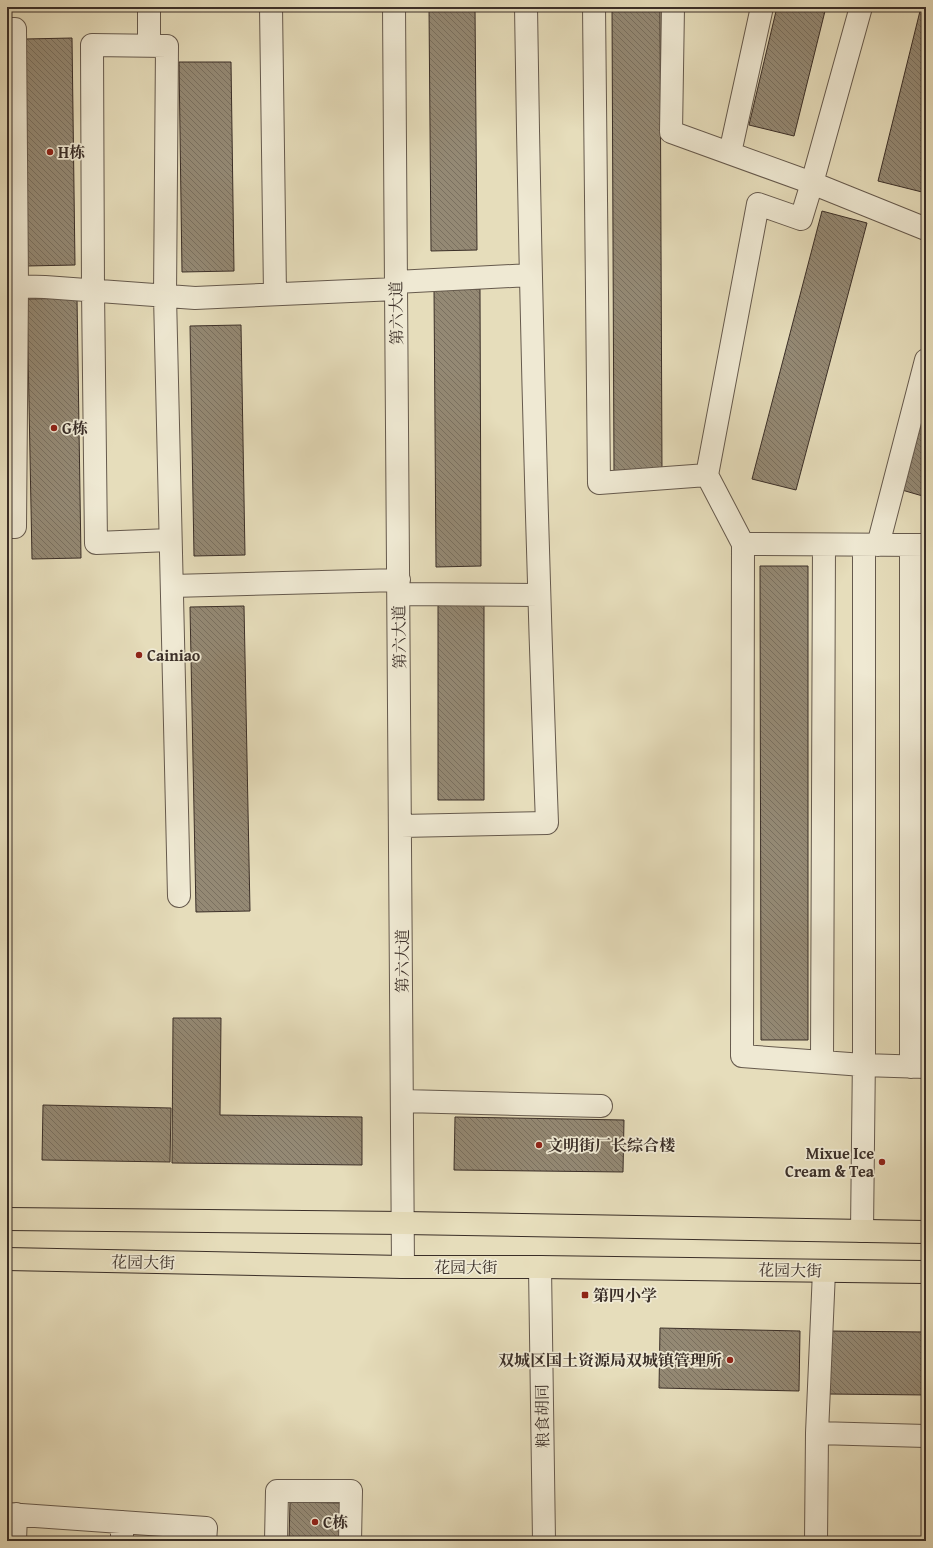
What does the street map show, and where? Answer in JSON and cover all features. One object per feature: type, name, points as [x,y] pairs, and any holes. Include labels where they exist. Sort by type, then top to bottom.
[{"type":"main road","points":[[7,1219],[404,1223],[926,1232]]},
{"type":"main road","name":"花园大街","points":[[7,1259],[404,1267],[540,1267],[926,1272]]},
{"type":"street","points":[[149,7],[149,45]]},
{"type":"street","points":[[271,7],[275,294]]},
{"type":"street","name":"第六大道","points":[[394,7],[404,1267]]},
{"type":"street","points":[[401,826],[547,823],[530,275],[526,7]]},
{"type":"street","points":[[594,7],[599,483],[707,475]]},
{"type":"street","points":[[673,7],[671,132],[812,183],[926,229]]},
{"type":"street","points":[[730,153],[762,7]]},
{"type":"street","points":[[743,544],[919,545],[918,1067],[864,1065],[742,1056],[743,544],[707,475],[758,204],[801,220],[861,7]]},
{"type":"street","points":[[7,29],[15,29],[12,286],[14,527],[7,526]]},
{"type":"street","points":[[170,540],[96,543],[92,45],[167,46],[164,296],[179,896]]},
{"type":"street","points":[[12,286],[93,290],[195,298],[275,294],[530,275]]},
{"type":"street","points":[[862,1231],[871,545],[926,360]]},
{"type":"street","points":[[822,1062],[824,544]]},
{"type":"street","points":[[172,586],[399,587],[539,594]]},
{"type":"street","points":[[403,1101],[601,1106]]},
{"type":"street","name":"粮食胡同","points":[[540,1267],[544,1541]]},
{"type":"street","points":[[816,1541],[817,1433],[824,1271]]},
{"type":"street","points":[[817,1433],[926,1436]]},
{"type":"street","points":[[276,1541],[278,1491],[351,1491],[350,1541]]},
{"type":"street","points":[[15,1541],[11,1514],[122,1532],[206,1528],[205,1541]]},
{"type":"building","points":[[214,7],[214,8],[164,8]]},
{"type":"building","points":[[429,7],[475,7],[477,250],[431,251]]},
{"type":"building","points":[[612,7],[660,7],[662,473],[614,474]]},
{"type":"building","points":[[777,7],[826,7],[794,136],[749,125]]},
{"type":"building","points":[[921,7],[926,7],[926,175],[922,192],[878,181]]},
{"type":"building","name":"H栋","points":[[72,38],[75,265],[27,266],[25,39]]},
{"type":"building","points":[[179,62],[231,62],[234,271],[182,272]]},
{"type":"building","points":[[822,211],[867,223],[796,490],[752,479]]},
{"type":"building","points":[[434,289],[480,289],[481,566],[436,567]]},
{"type":"building","name":"G栋","points":[[77,298],[81,558],[32,559],[27,299]]},
{"type":"building","points":[[241,325],[245,555],[194,556],[190,326]]},
{"type":"building","points":[[926,402],[926,497],[902,490]]},
{"type":"building","points":[[760,566],[808,566],[808,1040],[761,1040]]},
{"type":"building","points":[[921,577],[926,577],[926,1052],[919,1052]]},
{"type":"building","points":[[438,604],[484,604],[484,800],[438,800]]},
{"type":"building","points":[[244,606],[250,911],[196,912],[190,607]]},
{"type":"building","points":[[173,1018],[221,1018],[220,1115],[362,1117],[362,1165],[172,1163]]},
{"type":"building","points":[[43,1105],[171,1108],[170,1162],[42,1160]]},
{"type":"building","name":"文明街厂长综合楼","points":[[455,1117],[624,1120],[623,1172],[454,1170]]},
{"type":"building","name":"双城区国土资源局双城镇管理所","points":[[660,1328],[800,1331],[799,1391],[659,1388]]},
{"type":"building","points":[[829,1331],[926,1332],[926,1395],[828,1394]]},
{"type":"building","name":"C栋","points":[[290,1502],[341,1503],[340,1541],[289,1541]]},
{"type":"building","points":[[144,1538],[182,1539],[182,1541],[144,1541]]},
{"type":"place","name":"H栋","points":[[50,152]]},
{"type":"place","name":"G栋","points":[[54,428]]},
{"type":"place","name":"Cainiao","points":[[139,655]]},
{"type":"place","name":"文明街厂长综合楼","points":[[539,1145]]},
{"type":"place","name":"Mixue Ice Cream & Tea","points":[[882,1162]]},
{"type":"place","name":"第四小学","points":[[585,1295]]},
{"type":"place","name":"双城区国土资源局双城镇管理所","points":[[730,1360]]},
{"type":"place","name":"C栋","points":[[315,1522]]}]
